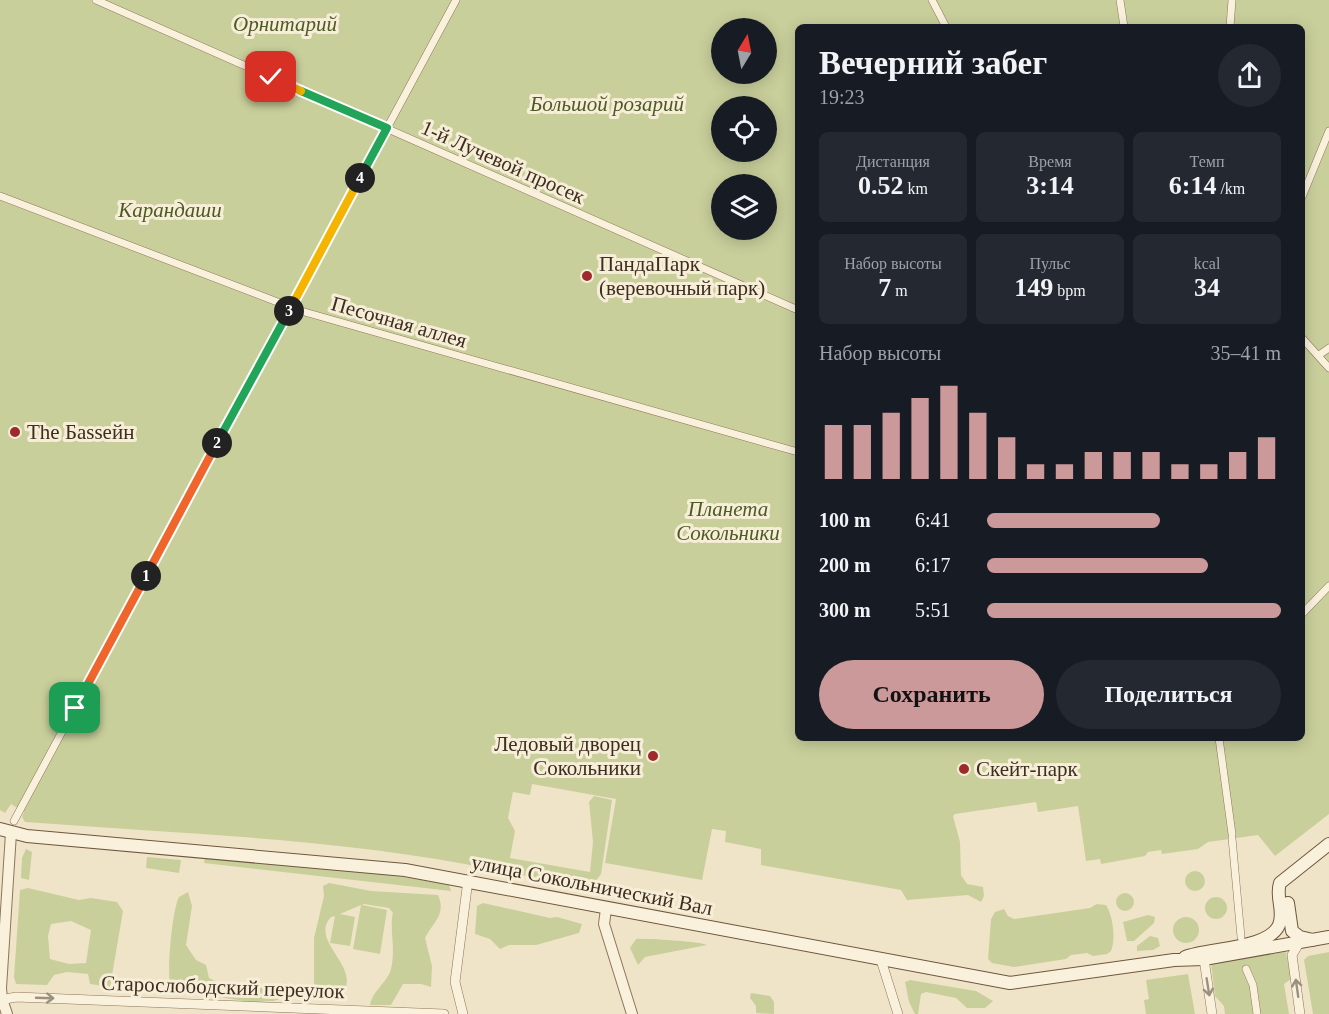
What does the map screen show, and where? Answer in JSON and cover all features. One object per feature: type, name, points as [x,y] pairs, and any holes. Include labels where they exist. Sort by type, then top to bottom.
[{"type":"main road","name":"улица Сокольнический Вал","points":[[8,827],[51,838],[354,864],[468,880],[606,909],[1010,983],[1174,960],[1204,959],[1329,938]]},
{"type":"main road","points":[[1314,940],[1296,934],[1290,925],[1286,888],[1289,875],[1326,847]]},
{"type":"main road","name":"улица Сокольнический Вал","points":[[1174,960],[1242,941],[1265,940],[1277,930],[1281,916],[1278,887],[1289,875]]},
{"type":"street","name":"1-й Лучевой просек","points":[[96,0],[795,309]]},
{"type":"street","points":[[7,1014],[1,1000],[8,827],[456,0]]},
{"type":"street","points":[[932,0],[944,24]]},
{"type":"street","points":[[1120,0],[1124,24]]},
{"type":"street","points":[[1230,24],[1232,0]]},
{"type":"street","points":[[1305,190],[1329,131]]},
{"type":"street","name":"Песочная аллея","points":[[0,195],[291,308],[795,451]]},
{"type":"street","points":[[1305,341],[1329,368]]},
{"type":"street","points":[[1319,355],[1329,348]]},
{"type":"street","points":[[1305,611],[1329,586]]},
{"type":"street","points":[[1219,741],[1232,836],[1242,941]]},
{"type":"street","points":[[463,1014],[454,982],[468,880]]},
{"type":"street","points":[[606,909],[604,924],[632,1014]]},
{"type":"street","points":[[1298,945],[1292,951],[1300,1014]]},
{"type":"street","points":[[1212,1014],[1204,959],[1205,954],[1219,948]]},
{"type":"street","points":[[881,960],[898,1014]]},
{"type":"street","points":[[1246,969],[1252,985],[1257,1014]]},
{"type":"street","name":"Старослободский переулок","points":[[1,1000],[16,997],[444,1014]]},
{"type":"green space","points":[[0,0],[1329,0],[1329,814],[1275,856],[1258,835],[1208,842],[1198,849],[1162,854],[1161,850],[1148,852],[1145,856],[1101,864],[1100,859],[1086,861],[1078,806],[1038,812],[1036,802],[953,816],[960,842],[961,875],[967,884],[983,887],[984,896],[981,902],[968,895],[907,900],[901,890],[761,865],[761,849],[725,842],[726,831],[712,829],[702,880],[605,863],[616,799],[532,784],[530,795],[513,792],[508,818],[515,831],[510,858],[590,872],[593,842],[589,802],[594,796],[612,800],[601,874],[589,890],[573,888],[549,879],[529,875],[518,877],[506,875],[499,872],[499,859],[496,870],[438,859],[321,844],[25,822],[22,817],[24,812],[11,804],[5,813],[0,810]]},
{"type":"green space","points":[[26,849],[32,852],[29,880],[21,878],[22,858]]},
{"type":"green space","points":[[147,857],[181,860],[179,873],[146,868]]},
{"type":"green space","points":[[205,858],[375,872],[449,885],[451,891],[204,863]]},
{"type":"green space","points":[[1195,871],[1202,874],[1205,881],[1202,888],[1195,891],[1188,888],[1185,881],[1188,874]]},
{"type":"green space","points":[[329,883],[371,891],[438,895],[440,913],[425,938],[432,966],[431,987],[421,984],[403,984],[391,1005],[370,1005],[391,969],[393,913],[389,908],[364,904],[362,905],[387,910],[380,954],[353,949],[361,905],[340,914],[355,917],[350,946],[330,943],[335,916],[331,917],[326,927],[326,936],[347,977],[346,987],[335,998],[327,999],[318,994],[314,988],[314,938],[324,896],[323,886]]},
{"type":"green space","points":[[28,888],[79,900],[91,898],[117,902],[123,911],[110,987],[90,984],[88,974],[67,972],[54,975],[47,985],[16,984],[14,977],[20,890]],"holes":[[[71,921],[91,930],[86,963],[69,964],[50,959],[48,936],[51,924]]]},
{"type":"green space","points":[[188,892],[192,906],[186,945],[196,960],[206,965],[209,978],[226,987],[258,987],[287,991],[287,996],[274,1001],[250,1002],[171,989],[169,958],[174,915],[179,897]]},
{"type":"green space","points":[[1121,893],[1129,893],[1134,898],[1132,909],[1121,911],[1116,906],[1116,898]]},
{"type":"green space","points":[[1216,897],[1224,900],[1227,908],[1224,916],[1216,919],[1208,916],[1205,908],[1208,900]]},
{"type":"green space","points":[[483,903],[582,924],[579,933],[536,945],[509,945],[500,949],[490,939],[475,934],[477,906]]},
{"type":"green space","points":[[1097,904],[1106,905],[1112,921],[1113,946],[1107,954],[1071,955],[1066,959],[1014,967],[992,963],[988,959],[991,919],[995,912],[1004,909],[1008,916],[1014,919],[1090,908]]},
{"type":"green space","points":[[1148,915],[1155,917],[1154,923],[1134,941],[1127,941],[1123,922]]},
{"type":"green space","points":[[1186,917],[1195,921],[1199,930],[1195,939],[1186,943],[1177,939],[1173,930],[1177,921]]},
{"type":"green space","points":[[1150,936],[1158,938],[1160,946],[1153,950],[1137,951],[1137,946]]},
{"type":"green space","points":[[636,939],[673,940],[707,945],[645,957],[638,965],[630,948]]},
{"type":"green space","points":[[1286,952],[1291,979],[1284,984],[1289,1014],[1225,1014],[1224,1006],[1215,996],[1211,963]]},
{"type":"green space","points":[[1329,952],[1329,1014],[1313,1014],[1304,960],[1308,956]]},
{"type":"green space","points":[[1188,974],[1195,1014],[1146,1014],[1144,1000],[1149,999],[1146,980]]},
{"type":"green space","points":[[910,980],[976,991],[993,1001],[985,1008],[967,1008],[956,998],[926,992],[921,994],[918,1014],[915,1014],[909,1002],[905,982]]},
{"type":"green space","points":[[751,993],[770,996],[774,1002],[774,1014],[756,1013],[756,1006],[750,998]]},
{"type":"place","name":"ПандаПарк (веревочный парк)","points":[[587,276]]},
{"type":"place","name":"The Баssейн","points":[[15,432]]},
{"type":"place","name":"Ледовый дворец Сокольники","points":[[653,756]]},
{"type":"place","name":"Скейт-парк","points":[[964,769]]},
{"type":"route","points":[[75,708],[387,128],[271,77]]},
{"type":"park label","name":"Орнитарий","points":[[285,24]]},
{"type":"park label","name":"Большой розарий","points":[[607,104]]},
{"type":"park label","name":"Карандаши","points":[[170,210]]},
{"type":"park label","name":"Планета Сокольники","points":[[728,521]]}]
